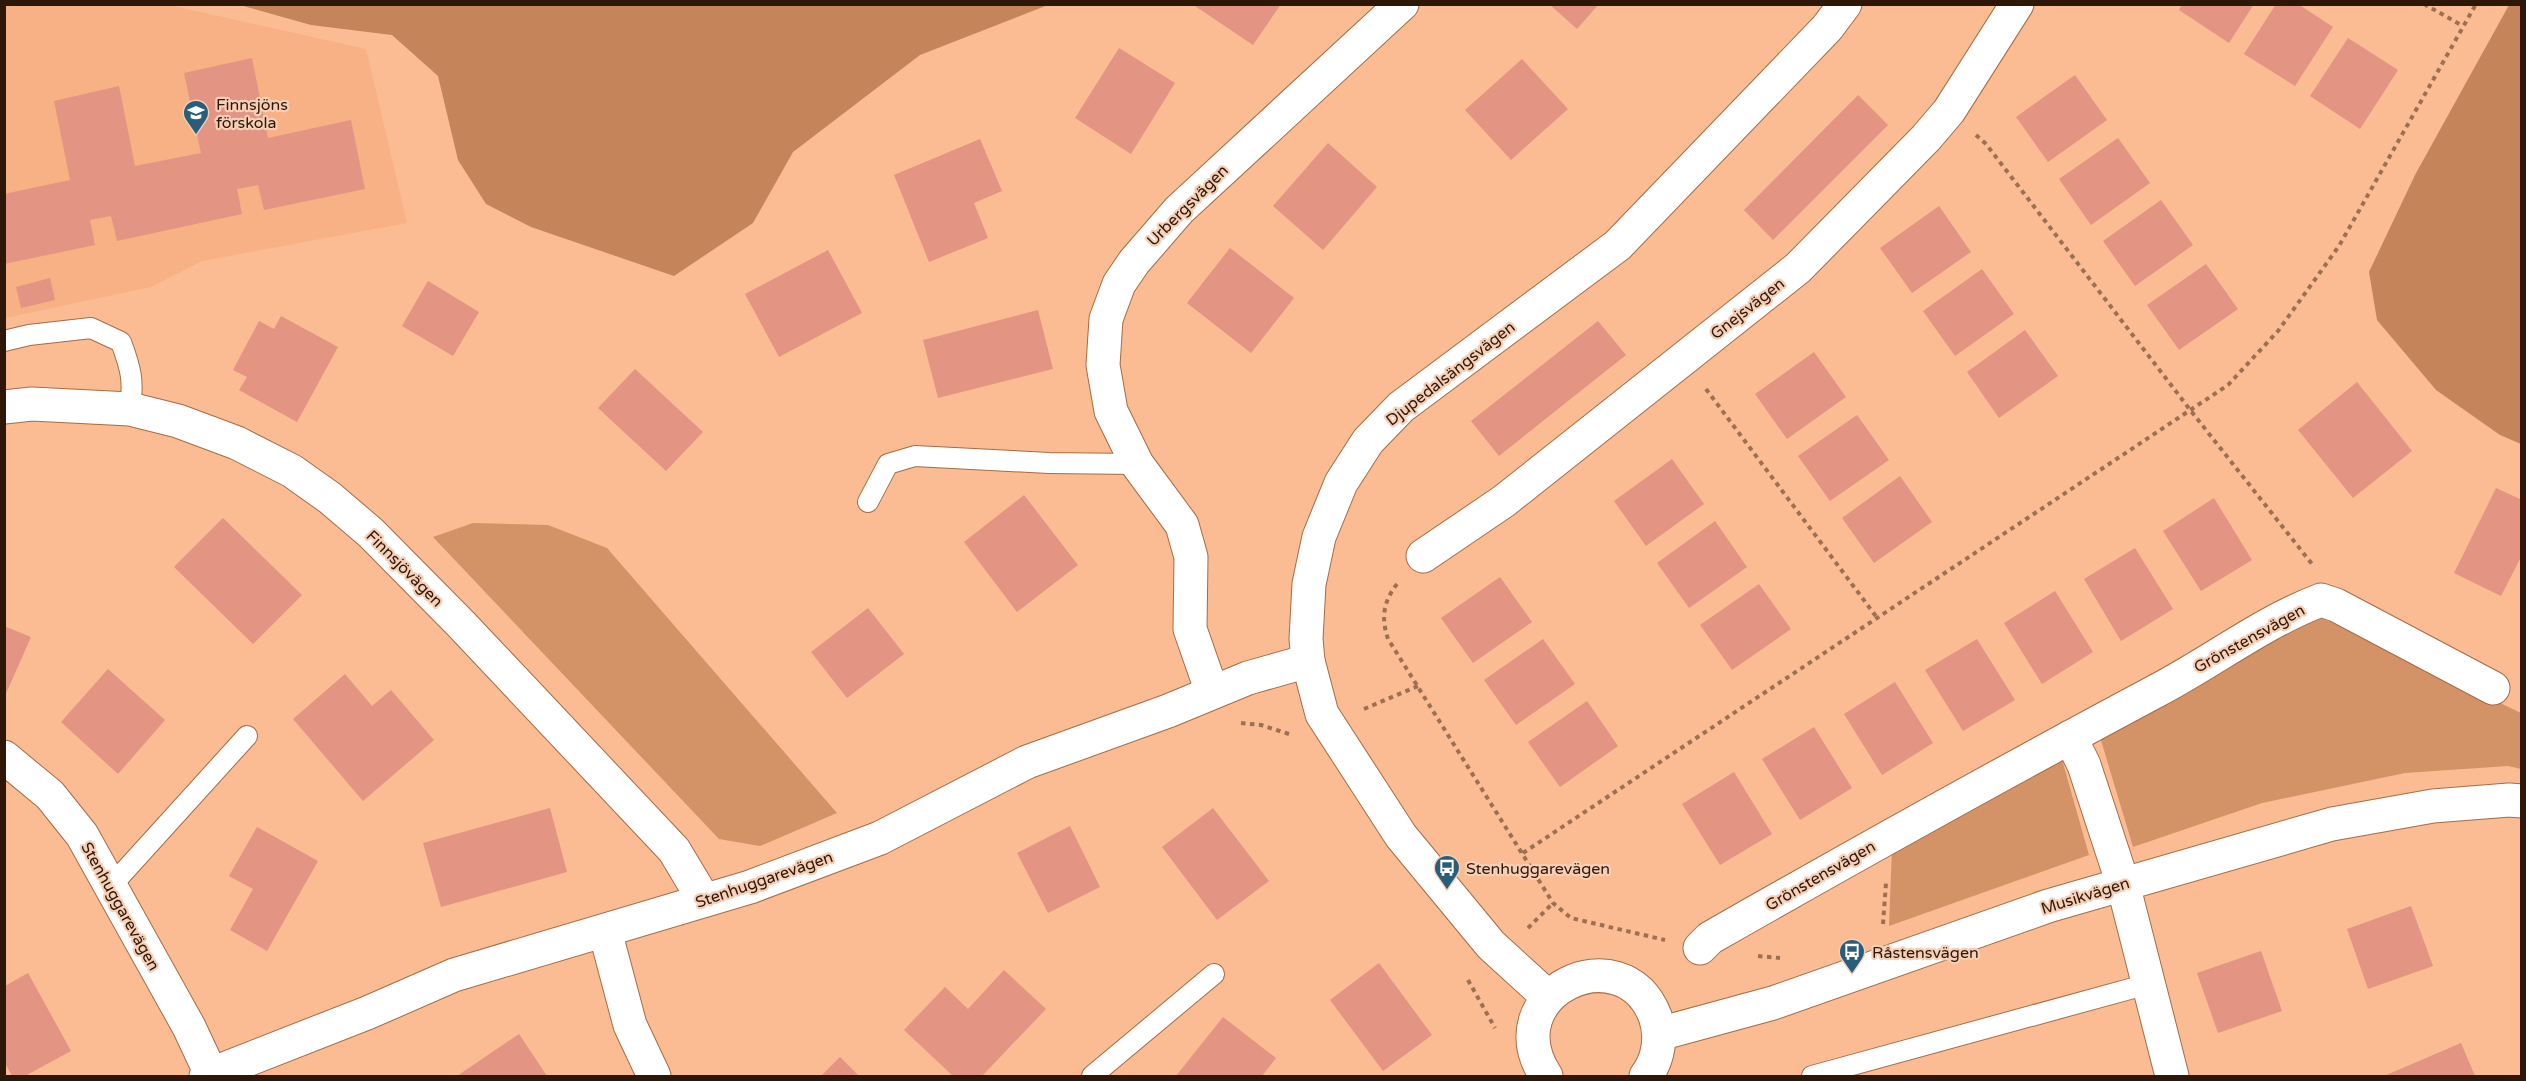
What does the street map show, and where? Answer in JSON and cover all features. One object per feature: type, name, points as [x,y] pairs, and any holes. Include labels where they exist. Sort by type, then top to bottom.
[{"type":"street","name":"Urbergsvägen","points":[[1212,692],[1190,629],[1191,557],[1182,525],[1137,464],[1111,411],[1103,365],[1106,319],[1119,284],[1151,240],[1179,210],[1401,4]]},
{"type":"street","name":"Djupedalsängsvägen","points":[[1548,997],[1491,945],[1401,836],[1322,714],[1308,661],[1306,639],[1310,584],[1319,537],[1341,483],[1368,441],[1401,407],[1618,246],[1827,28],[1845,4]]},
{"type":"street","name":"Gnejsvägen","points":[[1423,556],[1504,501],[1798,268],[1926,138],[1949,111],[2017,4]]},
{"type":"street","name":"Finnsjövägen","points":[[4,407],[32,404],[130,410],[178,421],[246,448],[292,471],[363,526],[461,624],[674,850],[704,900]]},
{"type":"street","name":"Grönstensvägen","points":[[1700,948],[1710,938],[1882,840],[2321,600],[2336,604],[2493,688]]},
{"type":"street","name":"Stenhuggarevägen","points":[[4,757],[50,795],[82,835],[189,1027],[209,1075],[367,1013],[454,975],[750,887],[880,838],[1027,762],[1168,711],[1248,678],[1308,661]]},
{"type":"street","points":[[2070,737],[2084,765],[2123,884],[2172,1077]]},
{"type":"street","name":"Musikvägen","points":[[1659,1034],[1773,1003],[2048,906],[2332,824],[2433,806],[2522,801]]},
{"type":"street","points":[[605,931],[630,1025],[654,1077]]},
{"type":"street","points":[[1546,1077],[1535,1055],[1533,1030],[1541,1007],[1548,997],[1568,982],[1580,978],[1604,976],[1627,984],[1646,1000],[1657,1022],[1659,1034],[1656,1058],[1646,1077]]},
{"type":"lane","points":[[4,341],[29,335],[91,328],[121,342],[132,372],[130,410]]},
{"type":"lane","points":[[868,502],[888,464],[915,456],[1049,464],[1137,464]]},
{"type":"lane","points":[[111,886],[246,736]]},
{"type":"lane","points":[[1092,1077],[1214,974]]},
{"type":"lane","points":[[1812,1077],[2148,984]]},
{"type":"path","points":[[2424,4],[2463,26]]},
{"type":"path","points":[[1523,853],[2228,385],[2278,331],[2332,255],[2476,4]]},
{"type":"path","points":[[1949,111],[1986,144],[2313,566],[2321,600]]},
{"type":"path","points":[[1683,358],[1878,619]]},
{"type":"path","points":[[1423,556],[1395,587],[1385,605],[1383,622],[1388,639],[1552,903],[1571,918],[1700,948],[1790,959]]},
{"type":"path","points":[[1230,722],[1262,725],[1290,735]]},
{"type":"path","points":[[1882,840],[1889,852],[1882,935]]},
{"type":"path","points":[[1466,976],[1497,1032]]},
{"type":"shaded area","name":"Finnsjöns förskola","points":[[4,5],[169,5],[366,49],[407,223],[202,261],[151,287],[5,318]]},
{"type":"shaded area","points":[[240,5],[1048,5],[920,55],[793,152],[753,223],[674,276],[531,227],[486,204],[458,160],[438,76],[392,35],[311,25]]},
{"type":"shaded area","points":[[2509,5],[2522,5],[2521,444],[2500,435],[2436,390],[2377,320],[2369,272],[2415,175]]},
{"type":"shaded area","points":[[473,523],[548,525],[607,548],[837,813],[760,846],[719,839],[433,537]]},
{"type":"shaded area","points":[[2318,616],[2521,713],[2521,769],[2508,766],[2405,773],[2262,803],[2133,847],[2100,737]]},
{"type":"shaded area","points":[[2061,756],[2089,855],[1889,926],[1892,849]]},
{"type":"building","points":[[1192,4],[1281,4],[1253,45]]},
{"type":"building","points":[[1549,4],[1599,4],[1577,29]]},
{"type":"building","points":[[2182,4],[2254,4],[2229,43],[2179,10]]},
{"type":"building","points":[[2276,4],[2298,4],[2333,27],[2295,86],[2244,54]]},
{"type":"building","points":[[2348,38],[2398,70],[2360,129],[2310,96]]},
{"type":"building","points":[[1119,48],[1175,83],[1131,154],[1075,118]]},
{"type":"building","points":[[252,58],[268,138],[351,120],[365,189],[264,210],[258,185],[237,189],[242,214],[117,241],[111,216],[90,220],[95,245],[4,264],[4,194],[70,180],[54,101],[119,86],[135,166],[201,153],[184,73]]},
{"type":"building","points":[[1522,59],[1568,109],[1511,160],[1465,110]]},
{"type":"building","points":[[2075,75],[2107,120],[2048,162],[2016,117]]},
{"type":"building","points":[[1858,95],[1888,125],[1773,240],[1744,210]]},
{"type":"building","points":[[2118,138],[2150,183],[2091,225],[2059,179]]},
{"type":"building","points":[[980,139],[1002,191],[974,203],[988,238],[929,262],[894,175]]},
{"type":"building","points":[[1328,143],[1377,187],[1323,250],[1273,206]]},
{"type":"building","points":[[2161,200],[2193,245],[2135,286],[2103,241]]},
{"type":"building","points":[[1939,206],[1971,252],[1912,293],[1880,248]]},
{"type":"building","points":[[1230,248],[1294,298],[1251,353],[1187,303]]},
{"type":"building","points":[[828,250],[862,313],[779,357],[745,294]]},
{"type":"building","points":[[2206,264],[2238,309],[2179,350],[2147,305]]},
{"type":"building","points":[[1982,269],[2014,314],[1955,356],[1923,311]]},
{"type":"building","points":[[50,278],[55,300],[21,308],[16,287]]},
{"type":"building","points":[[428,281],[479,312],[453,356],[402,326]]},
{"type":"building","points":[[1038,310],[1053,369],[938,398],[923,340]]},
{"type":"building","points":[[281,316],[338,347],[297,422],[239,390],[247,377],[233,370],[259,321],[274,329]]},
{"type":"building","points":[[1598,321],[1626,355],[1499,456],[1471,421]]},
{"type":"building","points":[[2025,330],[2058,376],[1999,418],[1967,372]]},
{"type":"building","points":[[1814,352],[1846,397],[1787,439],[1755,394]]},
{"type":"building","points":[[635,369],[703,432],[666,471],[598,408]]},
{"type":"building","points":[[2357,382],[2412,451],[2353,498],[2298,430]]},
{"type":"building","points":[[1857,415],[1889,460],[1830,501],[1798,456]]},
{"type":"building","points":[[1672,459],[1704,504],[1646,546],[1614,501]]},
{"type":"building","points":[[1900,476],[1932,522],[1874,563],[1842,518]]},
{"type":"building","points":[[2496,488],[2522,500],[2522,555],[2501,596],[2454,573]]},
{"type":"building","points":[[1024,495],[1078,565],[1017,612],[964,542]]},
{"type":"building","points":[[2214,498],[2252,560],[2201,591],[2163,531]]},
{"type":"building","points":[[223,518],[302,595],[253,644],[174,567]]},
{"type":"building","points":[[1715,521],[1747,567],[1689,608],[1657,563]]},
{"type":"building","points":[[2135,548],[2173,609],[2121,641],[2084,579]]},
{"type":"building","points":[[1500,577],[1532,622],[1473,663],[1441,618]]},
{"type":"building","points":[[1759,584],[1791,629],[1732,670],[1700,625]]},
{"type":"building","points":[[2055,591],[2093,652],[2042,684],[2004,623]]},
{"type":"building","points":[[868,608],[904,654],[847,698],[811,652]]},
{"type":"building","points":[[4,626],[31,637],[4,698]]},
{"type":"building","points":[[1543,639],[1575,684],[1516,725],[1484,680]]},
{"type":"building","points":[[1977,639],[2015,700],[1963,731],[1925,670]]},
{"type":"building","points":[[108,669],[165,720],[118,774],[61,722]]},
{"type":"building","points":[[345,674],[372,706],[391,690],[434,740],[363,801],[293,719]]},
{"type":"building","points":[[1895,682],[1933,743],[1882,775],[1844,714]]},
{"type":"building","points":[[1587,701],[1618,746],[1560,787],[1528,742]]},
{"type":"building","points":[[1814,727],[1852,788],[1800,820],[1762,759]]},
{"type":"building","points":[[1734,772],[1772,834],[1720,865],[1682,804]]},
{"type":"building","points":[[550,808],[567,872],[441,907],[423,843]]},
{"type":"building","points":[[1213,808],[1269,881],[1217,920],[1162,847]]},
{"type":"building","points":[[1070,826],[1100,887],[1048,913],[1017,853]]},
{"type":"building","points":[[257,827],[318,861],[267,951],[230,930],[253,889],[229,876]]},
{"type":"building","points":[[2411,906],[2433,966],[2368,989],[2347,929]]},
{"type":"building","points":[[2261,951],[2282,1011],[2218,1033],[2197,973]]},
{"type":"building","points":[[1379,963],[1432,1035],[1383,1071],[1330,1000]]},
{"type":"building","points":[[1004,970],[1046,1009],[982,1076],[953,1076],[904,1030],[945,987],[968,1009]]},
{"type":"building","points":[[28,973],[71,1051],[25,1076],[12,1076],[5,1063],[5,986]]},
{"type":"building","points":[[1223,1017],[1276,1058],[1262,1076],[1176,1076]]},
{"type":"building","points":[[519,1034],[547,1076],[457,1076]]},
{"type":"building","points":[[2461,1043],[2475,1076],[2384,1076]]},
{"type":"building","points":[[840,1057],[859,1076],[821,1076]]},
{"type":"place","name":"Finnsjöns förskola","points":[[196,136]]},
{"type":"place","name":"Stenhuggarevägen","points":[[1447,891]]},
{"type":"place","name":"Råstensvägen","points":[[1852,975]]}]
